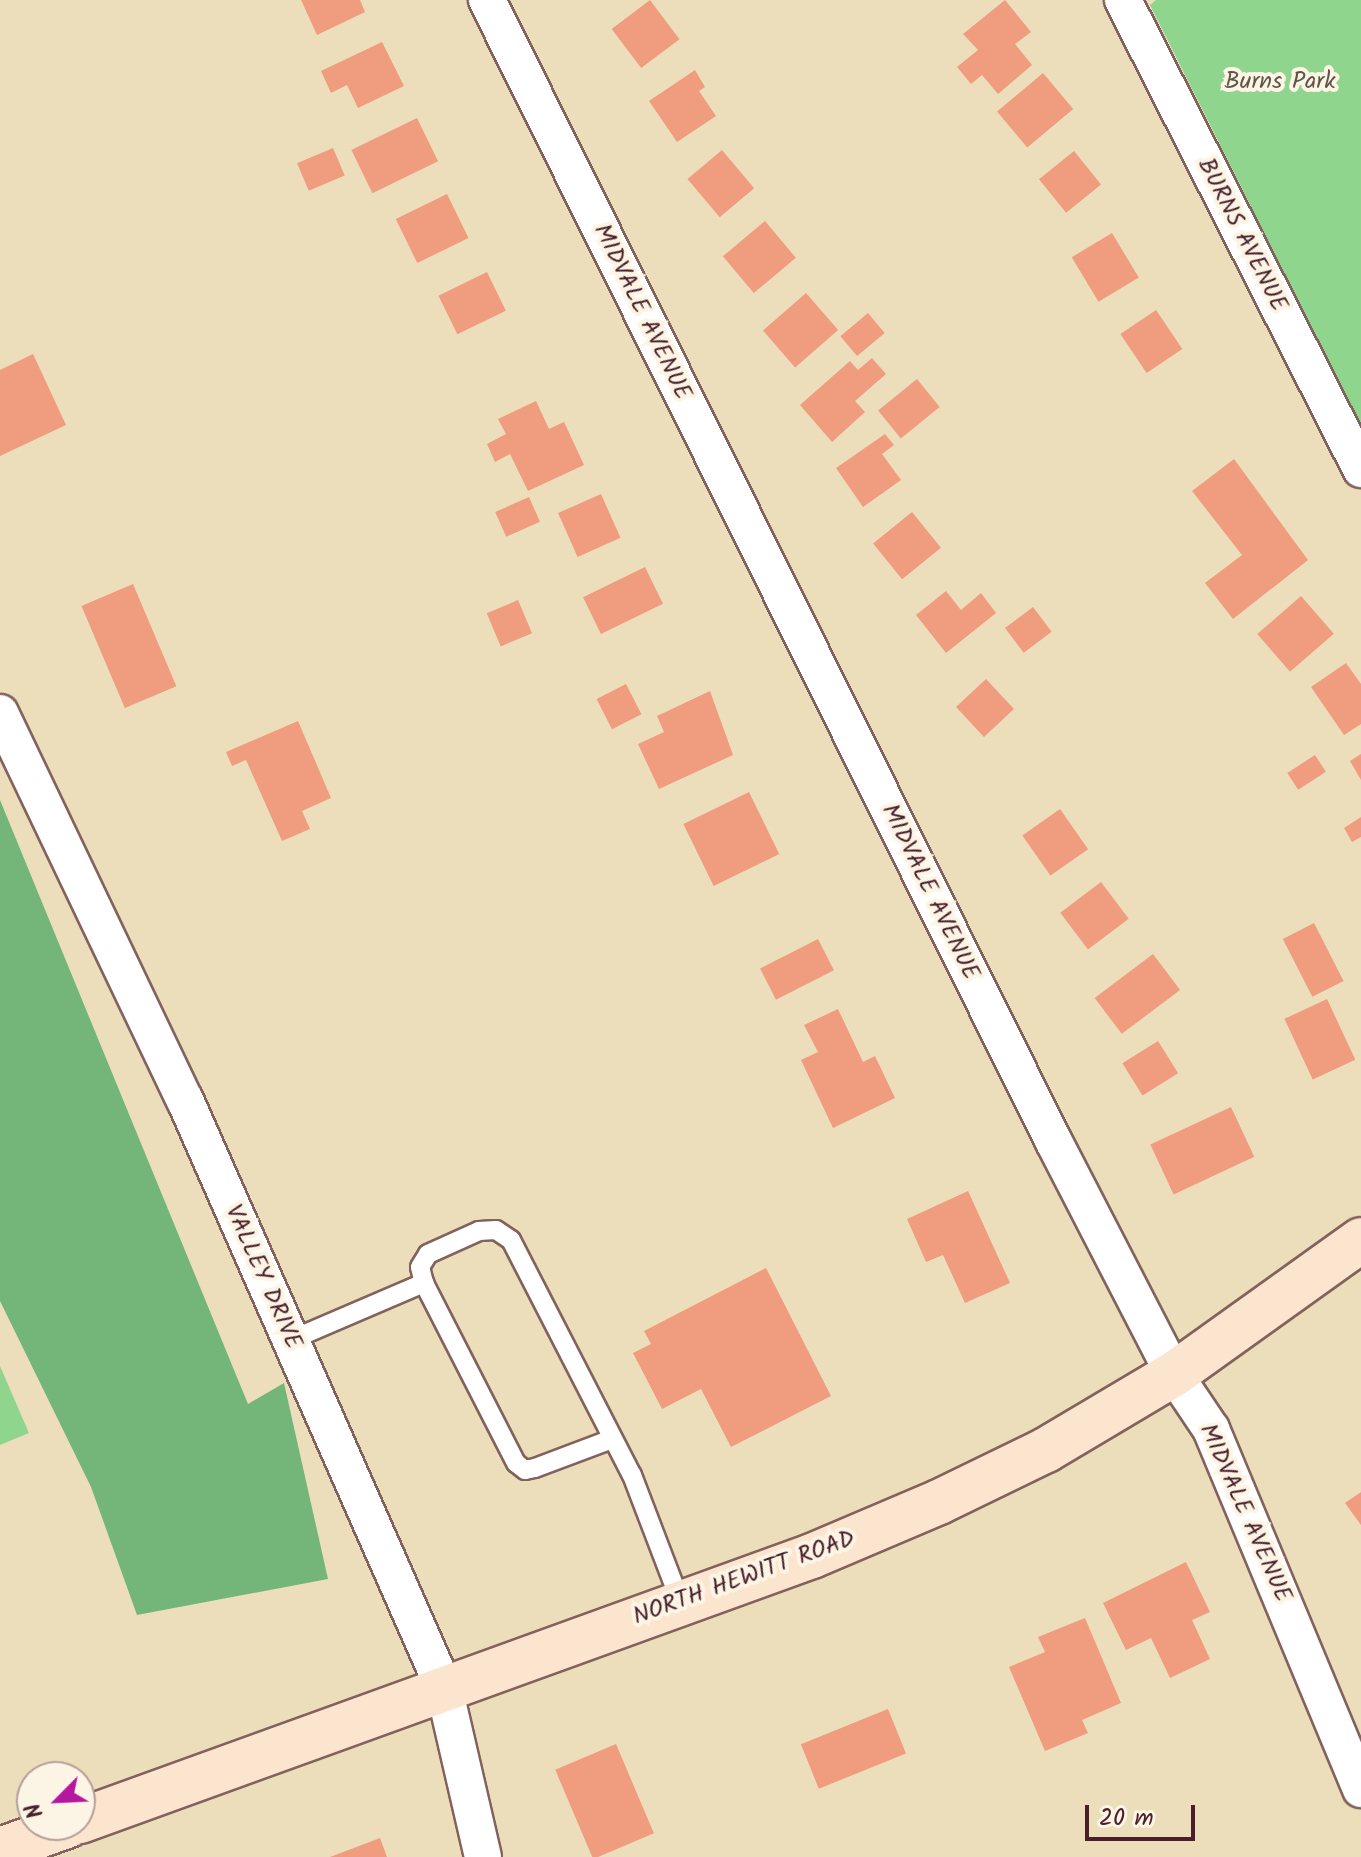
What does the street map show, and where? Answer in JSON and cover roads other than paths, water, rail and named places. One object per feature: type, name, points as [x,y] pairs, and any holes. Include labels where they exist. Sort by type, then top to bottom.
[{"type":"main road","name":"NORTH HEWITT ROAD","points":[[96,1815],[812,1556],[939,1502],[1046,1450],[1174,1374],[1361,1240]]},
{"type":"main road","points":[[0,1850],[25,1841]]},
{"type":"street","name":"MIDVALE AVENUE","points":[[487,0],[1174,1374],[1211,1429],[1361,1789]]},
{"type":"street","name":"BURNS AVENUE","points":[[1123,0],[1361,469]]},
{"type":"street","name":"VALLEY DRIVE","points":[[0,713],[185,1100],[444,1688],[483,1857]]},
{"type":"lane","points":[[612,1439],[535,1468],[525,1470],[516,1463],[424,1283],[420,1267],[428,1254],[479,1231],[496,1230],[511,1240],[612,1439],[662,1543],[681,1603]]},
{"type":"lane","points":[[291,1340],[424,1283]]},
{"type":"park label","name":"Burns Park","points":[[1280,82]]}]
